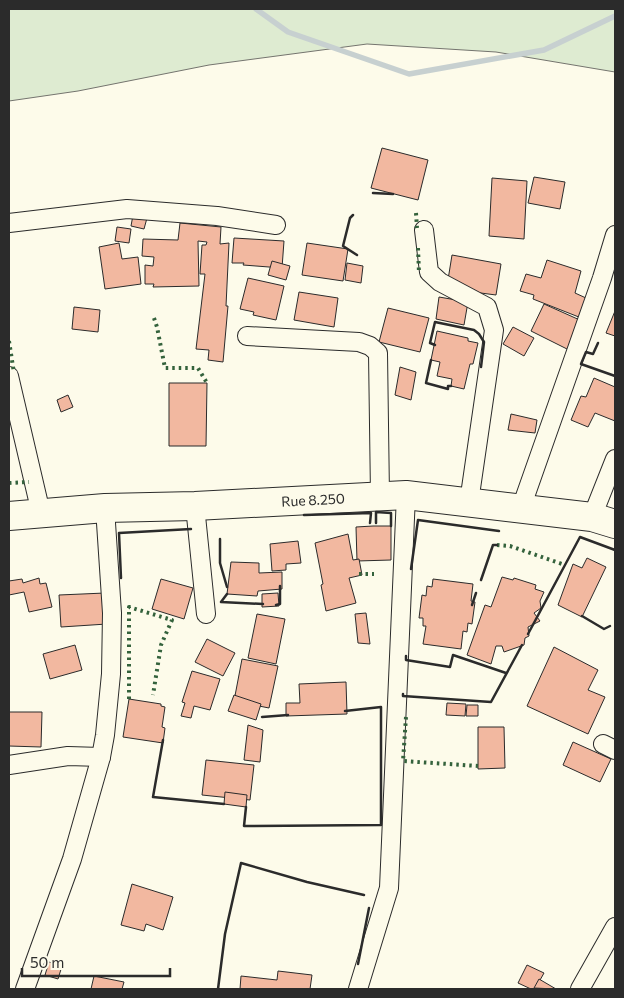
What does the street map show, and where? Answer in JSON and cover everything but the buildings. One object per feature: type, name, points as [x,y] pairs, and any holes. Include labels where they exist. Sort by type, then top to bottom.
[{"type":"highway","name":"Rue 8.250","points":[[9,516],[105,508],[195,506],[393,495],[521,508],[604,520]]},
{"type":"street","points":[[9,223],[127,209],[217,216],[276,225]]},
{"type":"street","points":[[424,230],[429,272],[440,282],[487,307],[494,330],[469,502]]},
{"type":"street","points":[[521,508],[602,278],[615,235]]},
{"type":"street","points":[[247,336],[359,342],[370,346],[378,354],[393,495],[389,888],[358,989]]},
{"type":"street","points":[[9,376],[41,513]]},
{"type":"street","points":[[604,520],[615,459]]},
{"type":"street","points":[[195,506],[206,614]]},
{"type":"street","points":[[25,989],[72,859],[105,735],[111,674],[112,613],[105,508]]},
{"type":"street","points":[[9,765],[68,756],[100,757]]},
{"type":"street","points":[[580,989],[615,927]]},
{"type":"green space","points":[[9,9],[615,9],[615,72],[496,52],[367,44],[209,65],[78,91],[9,101]]},
{"type":"waterway","points":[[256,9],[288,32],[409,74],[544,50],[615,16]]},
{"type":"hedge","points":[[416,213],[417,228]]},
{"type":"hedge","points":[[418,248],[419,273]]},
{"type":"hedge","points":[[154,318],[165,368],[198,368],[207,383]]},
{"type":"hedge","points":[[9,341],[14,373]]},
{"type":"hedge","points":[[9,483],[29,482]]},
{"type":"hedge","points":[[497,545],[510,546],[565,565]]},
{"type":"hedge","points":[[359,574],[374,574]]},
{"type":"hedge","points":[[129,699],[129,607],[172,620],[161,645],[153,695]]},
{"type":"hedge","points":[[406,717],[403,761],[478,766]]},
{"type":"wall","points":[[373,193],[393,194]]},
{"type":"wall","points":[[353,215],[350,218],[343,246],[357,255]]},
{"type":"wall","points":[[435,345],[430,343],[435,322],[474,330],[484,342],[481,367]]},
{"type":"wall","points":[[598,343],[593,354],[586,352],[581,364],[615,376]]},
{"type":"wall","points":[[431,360],[426,383],[448,389],[448,386],[451,386]]},
{"type":"wall","points":[[376,523],[376,512],[391,513],[391,526]]},
{"type":"wall","points":[[304,515],[371,513],[370,523]]},
{"type":"wall","points":[[411,569],[418,520],[499,531]]},
{"type":"wall","points":[[121,578],[119,533],[191,529]]},
{"type":"wall","points":[[528,634],[580,537],[615,550]]},
{"type":"wall","points":[[220,539],[220,563],[227,587]]},
{"type":"wall","points":[[481,580],[493,545],[497,545]]},
{"type":"wall","points":[[276,605],[280,604],[280,586]]},
{"type":"wall","points":[[472,605],[476,593]]},
{"type":"wall","points":[[227,594],[221,602],[263,604]]},
{"type":"wall","points":[[582,616],[604,629],[610,626]]},
{"type":"wall","points":[[403,694],[403,696],[491,702],[522,645]]},
{"type":"wall","points":[[406,656],[406,660],[450,667],[453,655],[506,673]]},
{"type":"wall","points":[[246,807],[244,826],[381,825],[381,707],[345,711]]},
{"type":"wall","points":[[262,717],[288,715]]},
{"type":"wall","points":[[163,740],[153,797],[224,804]]},
{"type":"wall","points":[[218,989],[225,934],[241,863],[307,882],[364,895]]},
{"type":"wall","points":[[358,964],[369,908]]}]
